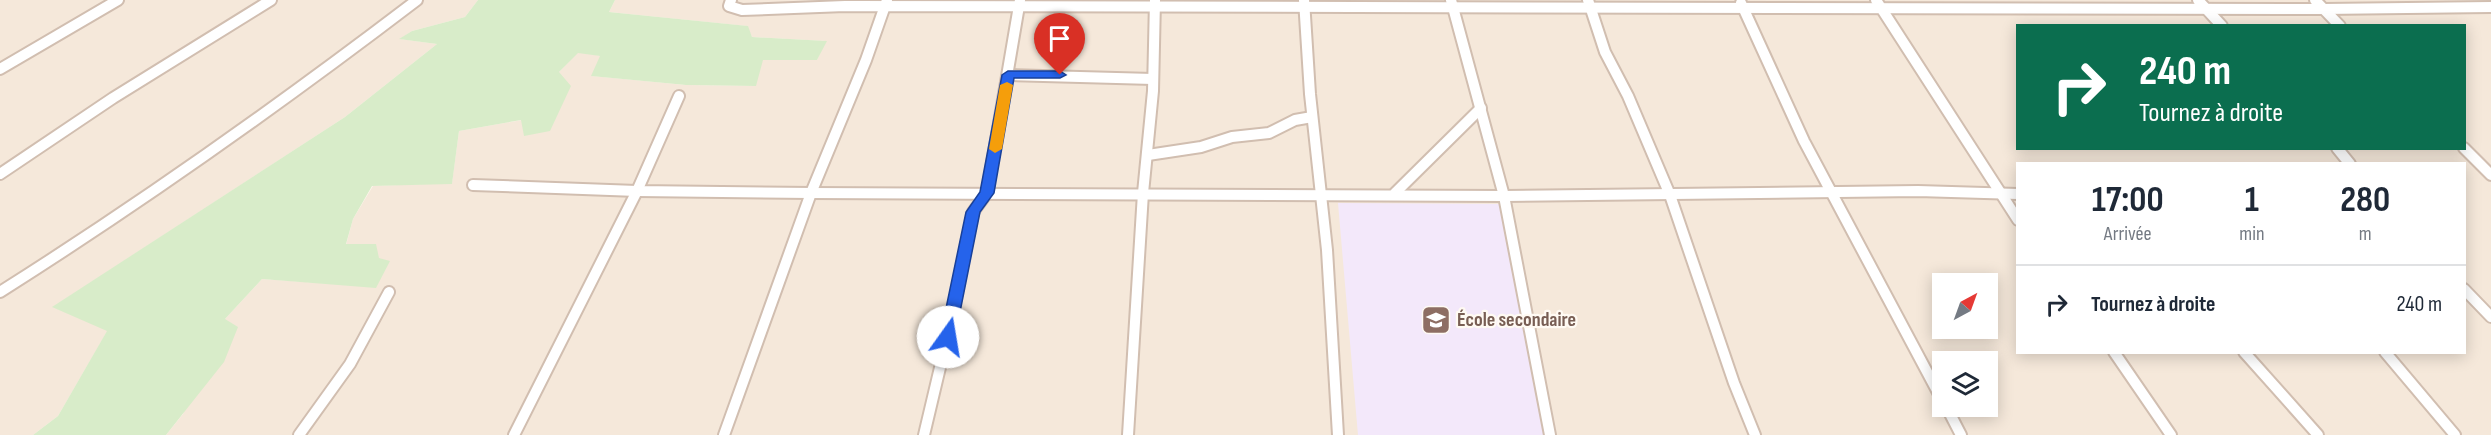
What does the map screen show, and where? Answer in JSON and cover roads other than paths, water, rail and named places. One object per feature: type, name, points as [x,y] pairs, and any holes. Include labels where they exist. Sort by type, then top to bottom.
[{"type":"street","points":[[0,69],[118,0]]},
{"type":"street","points":[[0,174],[112,98],[271,0]]},
{"type":"street","points":[[0,292],[182,172],[417,0]]},
{"type":"street","points":[[731,0],[729,6],[742,10],[886,4],[2095,4],[2206,9],[2324,9],[2431,2],[2450,7],[2491,7]]},
{"type":"street","points":[[2199,0],[2220,24]]},
{"type":"street","points":[[2315,0],[2338,24]]},
{"type":"street","points":[[1741,3],[1780,93],[1932,381]]},
{"type":"street","points":[[724,435],[811,193],[866,60],[886,4]]},
{"type":"street","points":[[924,435],[952,317],[973,212],[987,193],[1020,4]]},
{"type":"street","points":[[1128,435],[1143,192],[1153,79],[1155,4]]},
{"type":"street","points":[[1305,4],[1312,117],[1327,250],[1338,435]]},
{"type":"street","points":[[1452,4],[1504,196],[1550,435]]},
{"type":"street","points":[[1589,4],[1605,52],[1628,96],[1670,195],[1734,383],[1755,435]]},
{"type":"street","points":[[1879,4],[2016,217]]},
{"type":"street","points":[[1008,75],[1153,79]]},
{"type":"street","points":[[514,435],[637,191],[679,96]]},
{"type":"street","points":[[1395,194],[1481,108]]},
{"type":"street","points":[[1148,154],[1201,147],[1232,137],[1269,133],[1295,120],[1312,117]]},
{"type":"street","points":[[2339,150],[2348,162]]},
{"type":"street","points":[[2466,150],[2491,175]]},
{"type":"street","points":[[473,185],[637,191],[811,193],[1143,192],[1504,196],[1834,194],[1918,191],[2016,194]]},
{"type":"street","points":[[2466,291],[2491,317]]},
{"type":"street","points":[[299,435],[350,364],[389,292]]},
{"type":"street","points":[[2115,354],[2171,435]]},
{"type":"street","points":[[2246,354],[2318,435]]},
{"type":"street","points":[[2387,354],[2455,435]]},
{"type":"street","points":[[1952,417],[1961,435]]},
{"type":"place","name":"École secondaire","points":[[1436,320]]}]
